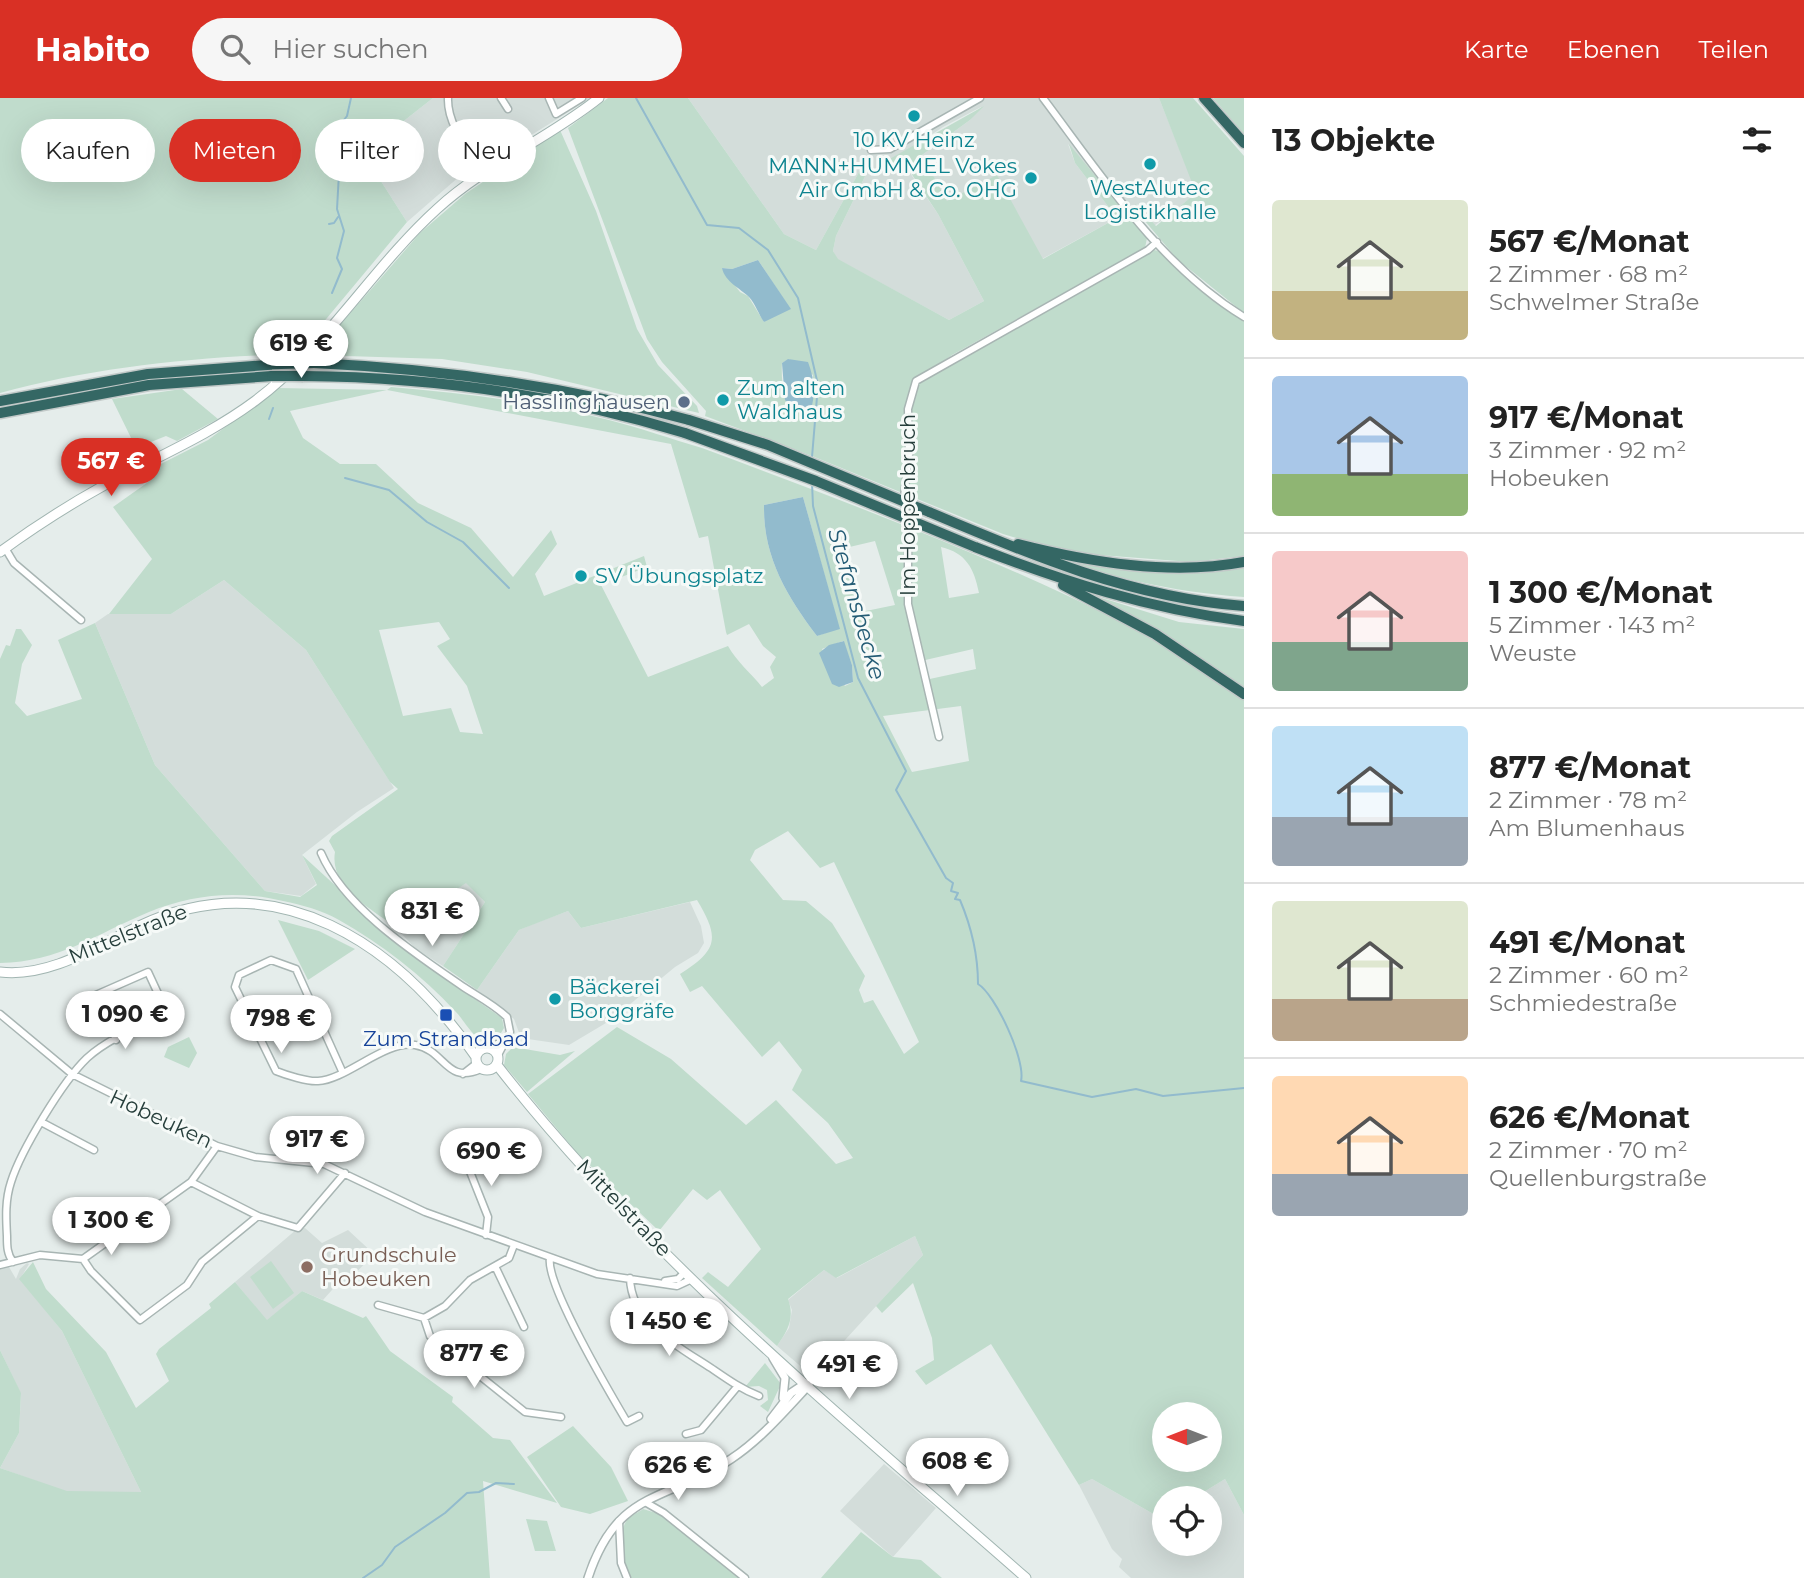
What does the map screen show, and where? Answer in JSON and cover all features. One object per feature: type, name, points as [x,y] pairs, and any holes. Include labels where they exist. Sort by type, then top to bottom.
[{"type":"highway","points":[[1204,98],[1244,143]]},
{"type":"highway","points":[[0,401],[148,374],[281,364],[313,363],[484,376],[556,388],[689,420],[768,445],[980,533],[1096,577],[1183,598],[1244,606]]},
{"type":"highway","points":[[0,412],[149,385],[272,376],[377,377],[483,388],[607,411],[685,433],[816,481],[1036,571],[1158,607],[1244,621]]},
{"type":"highway","points":[[980,533],[1094,559],[1138,565],[1194,567],[1244,562]]},
{"type":"highway","points":[[1036,571],[1155,635],[1244,694]]},
{"type":"main road","points":[[536,139],[599,98]]},
{"type":"main road","points":[[3,550],[75,502],[211,429],[265,393],[307,353],[420,225],[472,182]]},
{"type":"main road","name":"Mittelstraße","points":[[0,972],[33,970],[72,958],[181,910],[228,902],[269,905],[314,917],[364,943],[411,980],[692,1279],[767,1349],[1026,1578]]},
{"type":"street","points":[[448,98],[451,119]]},
{"type":"street","points":[[500,98],[508,109]]},
{"type":"street","points":[[549,98],[556,114],[582,98]]},
{"type":"street","points":[[871,150],[890,149],[980,98]]},
{"type":"street","points":[[1043,98],[1157,242],[1198,283],[1244,317]]},
{"type":"street","name":"Im Hoppenbruch","points":[[939,737],[936,715],[923,681],[908,604],[908,532],[904,497],[909,454],[908,409],[913,387],[916,381],[1148,250],[1157,242]]},
{"type":"street","points":[[3,550],[81,620]]},
{"type":"street","points":[[321,853],[331,876],[364,911],[425,961],[507,1017],[511,1027],[508,1038],[486,1060],[463,1074],[453,1071],[426,1049],[407,1044],[318,1081],[294,1077],[274,1069],[235,987],[239,975],[271,960],[296,970],[342,1071]]},
{"type":"street","points":[[13,1262],[8,1253],[8,1196],[19,1163],[72,1074],[90,1055],[116,1040],[142,1022],[167,1013],[148,972],[82,1001],[107,1019],[116,1040]]},
{"type":"street","name":"Hobeuken","points":[[0,1014],[72,1074],[217,1146],[254,1157],[313,1161],[345,1173],[425,1212],[597,1273],[677,1286],[692,1279]]},
{"type":"street","points":[[43,1123],[94,1150]]},
{"type":"street","points":[[461,1139],[461,1149],[488,1217],[486,1235]]},
{"type":"street","points":[[0,1265],[48,1255],[83,1259],[191,1182],[217,1146]]},
{"type":"street","points":[[191,1182],[258,1216],[302,1227],[345,1173]]},
{"type":"street","points":[[83,1259],[90,1271],[140,1320],[187,1285],[202,1262],[258,1216]]},
{"type":"street","points":[[378,1305],[424,1318],[444,1306],[470,1280],[509,1258],[514,1245]]},
{"type":"street","points":[[550,1258],[553,1277],[603,1381],[627,1422],[639,1416]]},
{"type":"street","points":[[495,1266],[524,1327]]},
{"type":"street","points":[[663,1282],[678,1279],[685,1272]]},
{"type":"street","points":[[630,1278],[635,1301],[660,1334],[737,1387],[759,1396]]},
{"type":"street","points":[[424,1318],[430,1336],[525,1412],[561,1418]]},
{"type":"street","points":[[767,1349],[785,1378],[782,1402]]},
{"type":"street","points":[[765,1429],[782,1402],[808,1384]]},
{"type":"street","points":[[588,1578],[604,1538],[619,1519],[645,1502],[732,1458],[765,1429],[808,1384]]},
{"type":"street","points":[[686,1434],[701,1430],[737,1387]]},
{"type":"street","points":[[645,1502],[664,1513],[745,1578]]},
{"type":"street","points":[[619,1519],[621,1563],[627,1578]]},
{"type":"shaded area","points":[[433,98],[591,98],[536,132],[536,119],[438,119],[438,182],[453,182],[407,222],[381,182],[424,182],[424,119],[406,119]]},
{"type":"shaded area","points":[[688,98],[1159,98],[1197,193],[1154,226],[1137,204],[1126,212],[1121,210],[1068,144],[1075,163],[1117,218],[1042,259],[997,176],[947,202],[922,155],[970,120],[981,107],[943,127],[883,167],[893,170],[904,164],[938,214],[984,301],[949,320],[837,259],[833,251],[836,236],[870,166],[864,163],[816,250],[784,234]]},
{"type":"shaded area","points":[[224,580],[306,650],[394,788],[357,812],[302,855],[316,884],[301,896],[265,891],[155,765],[95,623],[108,614],[171,614]]},
{"type":"shaded area","points":[[466,882],[485,902],[443,966],[416,949],[394,926],[406,918],[411,919]]},
{"type":"shaded area","points":[[690,902],[701,926],[704,943],[698,953],[675,967],[611,1020],[569,1045],[521,1038],[514,1019],[477,990],[519,930],[533,924],[568,911],[581,928]]},
{"type":"shaded area","name":"Grundschule Hobeuken","points":[[305,1228],[322,1243],[348,1230],[374,1254],[345,1284],[340,1281],[323,1300],[302,1291],[267,1321],[235,1282],[297,1229]]},
{"type":"shaded area","points":[[915,1236],[923,1255],[812,1376],[777,1346],[789,1328],[792,1310],[788,1300],[824,1270],[837,1278]]},
{"type":"shaded area","points":[[29,1264],[20,1279],[62,1331],[141,1492],[67,1492],[0,1468],[19,1433],[21,1394],[0,1350],[0,1267],[9,1267],[16,1279],[20,1269]]},
{"type":"shaded area","points":[[884,1464],[936,1508],[893,1557],[840,1511]]},
{"type":"shaded area","points":[[1092,1479],[1152,1513],[1152,1556],[1222,1556],[1222,1486],[1214,1486],[1225,1479],[1244,1515],[1244,1578],[1131,1578],[1119,1567],[1122,1559],[1112,1549],[1079,1485]]},
{"type":"green space","points":[[0,98],[433,98],[406,119],[315,119],[315,182],[381,182],[407,222],[297,354],[147,364],[72,376],[0,393]]},
{"type":"green space","points":[[608,98],[688,98],[784,234],[816,250],[864,163],[870,166],[836,236],[833,251],[838,259],[949,320],[984,301],[938,214],[905,164],[893,171],[882,167],[886,161],[984,106],[970,120],[922,155],[947,201],[997,175],[1043,259],[1117,218],[1075,163],[1069,144],[1147,238],[1145,248],[952,355],[911,385],[1154,250],[1159,251],[1213,299],[1244,321],[1244,556],[1191,562],[1087,554],[1040,545],[1003,534],[812,456],[705,416],[706,411],[662,362],[647,339],[568,128]],"holes":[[[758,260],[787,304],[764,322],[748,296],[740,292],[722,268],[732,269]],[[789,359],[813,375],[813,384],[795,412],[785,396],[783,383],[782,363]]]},
{"type":"green space","points":[[1159,98],[1193,98],[1244,156],[1244,313],[1178,260],[1133,207],[1136,204],[1156,226],[1196,193]]},
{"type":"green space","points":[[1213,98],[1244,98],[1244,134]]},
{"type":"green space","points":[[560,130],[596,211],[637,329],[658,365],[697,406],[699,413],[527,372],[442,359],[314,355],[420,233],[465,194],[483,182],[536,182],[536,146]]},
{"type":"green space","points":[[391,387],[500,399],[621,423],[702,448],[931,536],[1066,595],[1181,654],[1244,699],[1244,1515],[1225,1479],[1214,1486],[1152,1486],[1152,1513],[1092,1479],[1079,1485],[991,1344],[926,1385],[915,1371],[934,1360],[932,1338],[913,1283],[882,1313],[876,1306],[923,1255],[915,1236],[836,1278],[824,1270],[788,1299],[791,1312],[789,1324],[777,1346],[702,1278],[708,1272],[728,1287],[761,1249],[720,1190],[707,1200],[693,1189],[659,1231],[577,1153],[528,1094],[617,1027],[671,1059],[746,1125],[776,1100],[836,1164],[853,1158],[828,1123],[792,1090],[802,1070],[779,1041],[762,1057],[702,986],[690,992],[680,974],[702,958],[708,950],[712,934],[697,900],[581,928],[568,911],[519,930],[477,990],[443,966],[485,902],[466,883],[411,919],[406,918],[394,926],[353,895],[338,875],[335,852],[329,841],[332,836],[398,789],[390,782],[306,650],[224,580],[171,614],[109,614],[152,559],[113,507],[151,480],[147,471],[208,440],[278,388],[387,390]],"holes":[[[387,390],[671,444],[699,538],[708,536],[727,635],[749,624],[763,646],[776,657],[770,667],[774,678],[762,687],[728,646],[648,677],[601,585],[647,567],[644,556],[544,596],[535,574],[557,544],[551,530],[513,577],[471,528],[418,503],[376,464],[340,464],[303,438],[290,411]],[[803,497],[839,628],[817,636],[787,591],[772,559],[764,505]],[[875,541],[895,605],[861,612],[841,549]],[[941,547],[957,553],[968,563],[979,593],[949,598]],[[439,622],[450,639],[437,646],[467,686],[483,734],[460,732],[451,708],[403,716],[379,630]],[[843,641],[852,665],[853,682],[845,686],[822,649]],[[973,649],[976,669],[925,680],[921,661]],[[961,706],[969,761],[912,772],[883,716]],[[788,831],[820,868],[834,862],[919,1042],[904,1054],[873,1000],[864,1003],[859,990],[865,976],[832,923],[806,901],[783,900],[750,860],[755,850]]]},
{"type":"green space","points":[[182,389],[218,419],[177,441],[166,436],[136,448],[112,399]]},
{"type":"green space","points":[[1035,551],[1166,571],[1218,571],[1244,567],[1244,597],[1138,582]]},
{"type":"green space","points":[[1102,598],[1179,622],[1244,629],[1244,689],[1103,603]]},
{"type":"green space","points":[[95,623],[155,765],[265,891],[300,897],[317,885],[302,855],[409,953],[502,1018],[504,1028],[498,1038],[489,1043],[478,1038],[429,985],[355,929],[319,911],[266,898],[232,895],[182,901],[149,912],[59,952],[41,958],[0,963],[0,659],[6,645],[10,646],[16,629],[21,629],[32,645],[22,664],[15,703],[27,716],[82,699],[58,640]]},
{"type":"green space","points":[[278,920],[319,931],[355,949],[308,980]]},
{"type":"green space","points":[[189,1037],[197,1053],[189,1068],[164,1057],[168,1047]]},
{"type":"green space","points":[[513,1047],[560,1055],[575,1051],[527,1092],[504,1065],[506,1054]]},
{"type":"green space","points":[[271,1261],[294,1293],[273,1309],[250,1277]]},
{"type":"green space","points":[[33,1262],[46,1289],[106,1352],[136,1408],[169,1381],[156,1354],[159,1349],[211,1308],[209,1304],[235,1282],[267,1320],[302,1291],[363,1318],[366,1316],[390,1351],[453,1397],[452,1402],[493,1438],[510,1440],[557,1503],[483,1481],[490,1578],[0,1578],[0,1468],[67,1491],[141,1492],[62,1331],[19,1279]]},
{"type":"green space","points":[[0,1350],[21,1393],[19,1433],[0,1468]]},
{"type":"green space","points":[[765,1363],[781,1384],[768,1412],[760,1406],[768,1400],[767,1390],[759,1386],[745,1387]]},
{"type":"green space","points":[[573,1426],[611,1467],[628,1501],[590,1514],[561,1507],[527,1457]]},
{"type":"green space","points":[[643,1509],[663,1515],[742,1578],[629,1578],[623,1556],[622,1531],[629,1518]]},
{"type":"green space","points":[[526,1519],[547,1521],[556,1551],[535,1551]]},
{"type":"green space","points":[[861,1532],[893,1557],[921,1560],[942,1578],[821,1578]]},
{"type":"water","points":[[758,260],[791,309],[764,322],[751,300],[729,281],[722,268],[732,269]]},
{"type":"water","points":[[788,359],[808,362],[814,385],[811,409],[795,412],[785,400],[782,363]]},
{"type":"water","points":[[803,497],[840,629],[817,636],[779,575],[772,559],[765,524],[764,505]]},
{"type":"water","points":[[844,641],[852,665],[853,682],[839,687],[832,684],[819,653],[829,645]]},
{"type":"waterway","points":[[332,293],[342,269],[337,258],[344,231],[337,209],[340,155],[332,135],[347,116],[351,98]]},
{"type":"waterway","name":"Stefansbecke","points":[[636,98],[707,225],[739,228],[768,250],[798,298],[818,385],[812,457]]},
{"type":"waterway","points":[[329,224],[334,223],[338,217]]},
{"type":"waterway","points":[[269,419],[273,408]]},
{"type":"waterway","points":[[345,478],[389,490],[427,522],[463,542],[509,588]]},
{"type":"waterway","name":"Stefansbecke","points":[[812,483],[813,506],[858,678],[906,771],[896,790],[946,878],[953,883],[951,891],[958,893],[955,899],[960,900],[973,941],[978,984],[993,1000],[1008,1028],[1019,1058],[1021,1081],[1092,1097],[1136,1089],[1163,1096],[1244,1088]]},
{"type":"waterway","points":[[363,1578],[382,1565],[395,1547],[445,1513],[467,1493],[479,1492],[496,1483],[514,1484]]},
{"type":"place","name":"10 KV Heinz","points":[[914,116]]},
{"type":"place","name":"WestAlutec Logistikhalle","points":[[1150,164]]},
{"type":"place","name":"MANN+HUMMEL Vokes Air GmbH & Co. OHG","points":[[1031,178]]},
{"type":"place","name":"Zum alten Waldhaus","points":[[723,400]]},
{"type":"place","name":"Hasslinghausen","points":[[684,402]]},
{"type":"place","name":"SV Übungsplatz","points":[[581,576]]},
{"type":"place","name":"Bäckerei Borggräfe","points":[[555,999]]},
{"type":"place","name":"Zum Strandbad","points":[[446,1015]]},
{"type":"place","name":"Grundschule Hobeuken","points":[[307,1267]]}]
